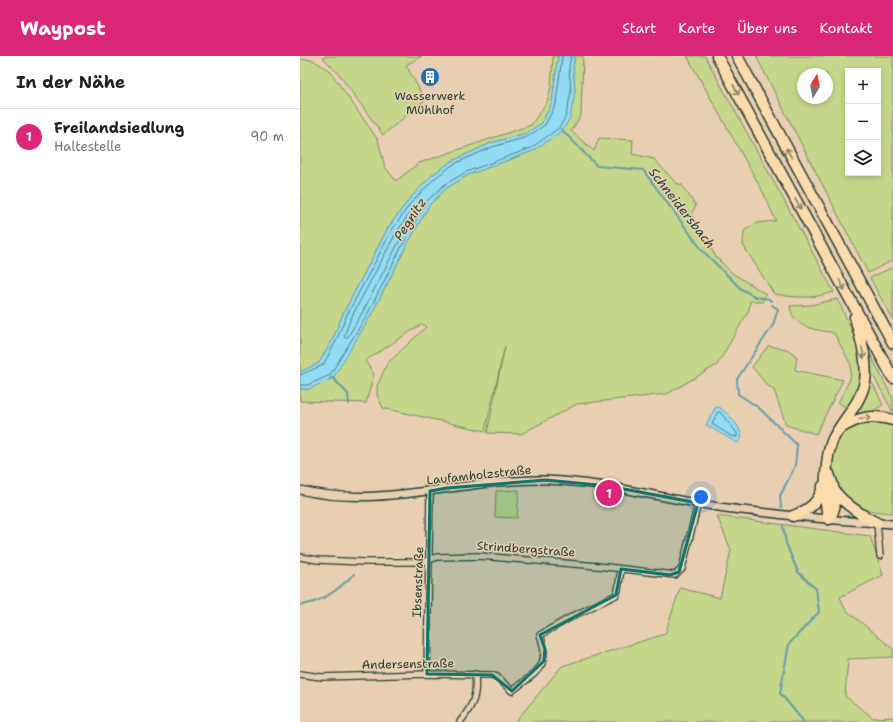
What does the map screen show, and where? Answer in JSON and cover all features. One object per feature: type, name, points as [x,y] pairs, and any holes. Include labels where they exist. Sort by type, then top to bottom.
[{"type":"highway","points":[[717,56],[893,378]]},
{"type":"highway","points":[[737,56],[893,343]]},
{"type":"highway","points":[[829,519],[826,502],[829,449],[835,435],[859,399],[866,373],[864,352],[852,302]]},
{"type":"highway","points":[[880,318],[893,336]]},
{"type":"highway","points":[[840,429],[862,417],[880,417],[893,420]]},
{"type":"highway","points":[[828,469],[835,492],[834,511],[829,519]]},
{"type":"highway","points":[[793,516],[810,509],[814,505],[822,492],[828,469]]},
{"type":"highway","points":[[835,492],[856,511],[877,523]]},
{"type":"main road","name":"Laufamholzstraße","points":[[300,490],[333,496],[399,496],[492,482],[546,480],[608,486],[698,503],[793,516],[893,524]]},
{"type":"street","name":"Ibsenstraße","points":[[427,674],[430,491]]},
{"type":"street","name":"Strindbergstraße","points":[[300,557],[318,560],[363,562],[423,562],[436,557],[480,556],[675,575],[682,569],[698,503]]},
{"type":"street","points":[[877,523],[880,556]]},
{"type":"street","name":"Andersenstraße","points":[[300,674],[321,677],[427,674],[492,675],[512,690],[538,670],[544,661],[545,649],[540,635],[573,616],[616,595],[621,569]]},
{"type":"street","points":[[460,722],[472,705],[476,688],[475,674]]},
{"type":"highlighted area","points":[[546,480],[608,486],[698,503],[679,572],[670,575],[621,569],[616,595],[540,635],[545,649],[544,661],[512,691],[492,675],[427,674],[430,491],[447,488]]},
{"type":"green space","points":[[326,56],[422,56],[406,65],[425,100],[383,135],[338,73],[323,58]]},
{"type":"green space","points":[[553,56],[558,56],[552,103],[542,123],[526,133],[491,143],[452,161],[432,175],[407,202],[388,228],[343,314],[332,341],[319,363],[300,372],[300,59],[313,60],[330,71],[378,140],[385,167],[396,181],[419,163],[531,125],[547,102],[551,87]]},
{"type":"green space","points":[[575,56],[583,56],[581,115],[571,131],[594,151],[599,138],[633,140],[632,154],[654,159],[676,183],[682,185],[696,206],[691,214],[716,257],[732,273],[766,294],[762,302],[750,301],[749,310],[717,365],[667,394],[577,404],[521,434],[487,433],[505,346],[485,431],[383,408],[377,395],[377,386],[387,364],[426,327],[422,324],[365,361],[374,374],[366,403],[300,401],[300,389],[309,389],[370,317],[429,205],[447,188],[468,175],[533,151],[575,92],[573,67]]},
{"type":"green space","points":[[687,56],[705,56],[834,292],[818,296],[804,297],[774,294],[743,245],[744,231],[757,223],[776,221],[763,192]]},
{"type":"green space","points":[[756,56],[893,56],[893,260],[868,273]]},
{"type":"green space","points":[[893,267],[893,320],[870,278]]},
{"type":"green space","points":[[837,299],[855,340],[862,364],[861,383],[849,408],[838,403],[850,379],[851,365],[834,333],[813,329],[800,324],[792,314],[790,306],[811,305]]},
{"type":"green space","points":[[768,346],[787,349],[795,355],[797,357],[795,370],[843,380],[816,434],[786,425],[774,390],[767,385],[752,367]]},
{"type":"green space","points":[[868,350],[893,399],[893,412],[869,368]]},
{"type":"green space","points":[[870,382],[873,384],[883,405],[871,412],[852,417]]},
{"type":"green space","points":[[866,420],[893,424],[893,513],[867,510],[855,505],[845,497],[835,480],[833,460],[839,441],[844,433],[852,426]]},
{"type":"green space","points":[[519,490],[517,518],[495,517],[496,491]]},
{"type":"green space","points":[[717,516],[870,536],[883,575],[840,597],[845,609],[893,649],[893,657],[848,659],[845,696],[873,718],[893,717],[893,722],[515,722],[562,666],[665,634],[680,588],[720,598],[731,550]]},
{"type":"water","name":"Pegnitz","points":[[558,56],[575,56],[573,67],[575,92],[570,118],[562,131],[533,151],[468,175],[447,188],[429,205],[370,317],[333,378],[309,389],[300,389],[300,372],[319,363],[332,341],[343,314],[388,228],[407,202],[432,175],[452,161],[491,143],[526,133],[542,123],[552,103]]},
{"type":"water","points":[[719,407],[730,417],[739,429],[742,438],[737,443],[706,425],[715,408]]},
{"type":"waterway","name":"Schneidersbach","points":[[561,129],[597,166],[643,170],[702,250],[741,289],[756,297],[769,299],[771,301]]},
{"type":"waterway","name":"Schneidersbach","points":[[772,305],[778,309],[773,325],[737,379],[738,394],[759,408],[797,445],[795,466],[780,496],[781,507]]},
{"type":"waterway","points":[[330,378],[333,378],[348,394],[349,404]]},
{"type":"waterway","name":"Schneidersbach","points":[[783,526],[786,543],[798,572],[816,589],[819,612],[789,644],[780,693],[804,722]]},
{"type":"waterway","points":[[300,605],[308,604],[330,594],[354,574]]},
{"type":"place","name":"Wasserwerk Mühlhof","points":[[430,77]]},
{"type":"place","name":"Freilandsiedlung","points":[[609,493]]}]
